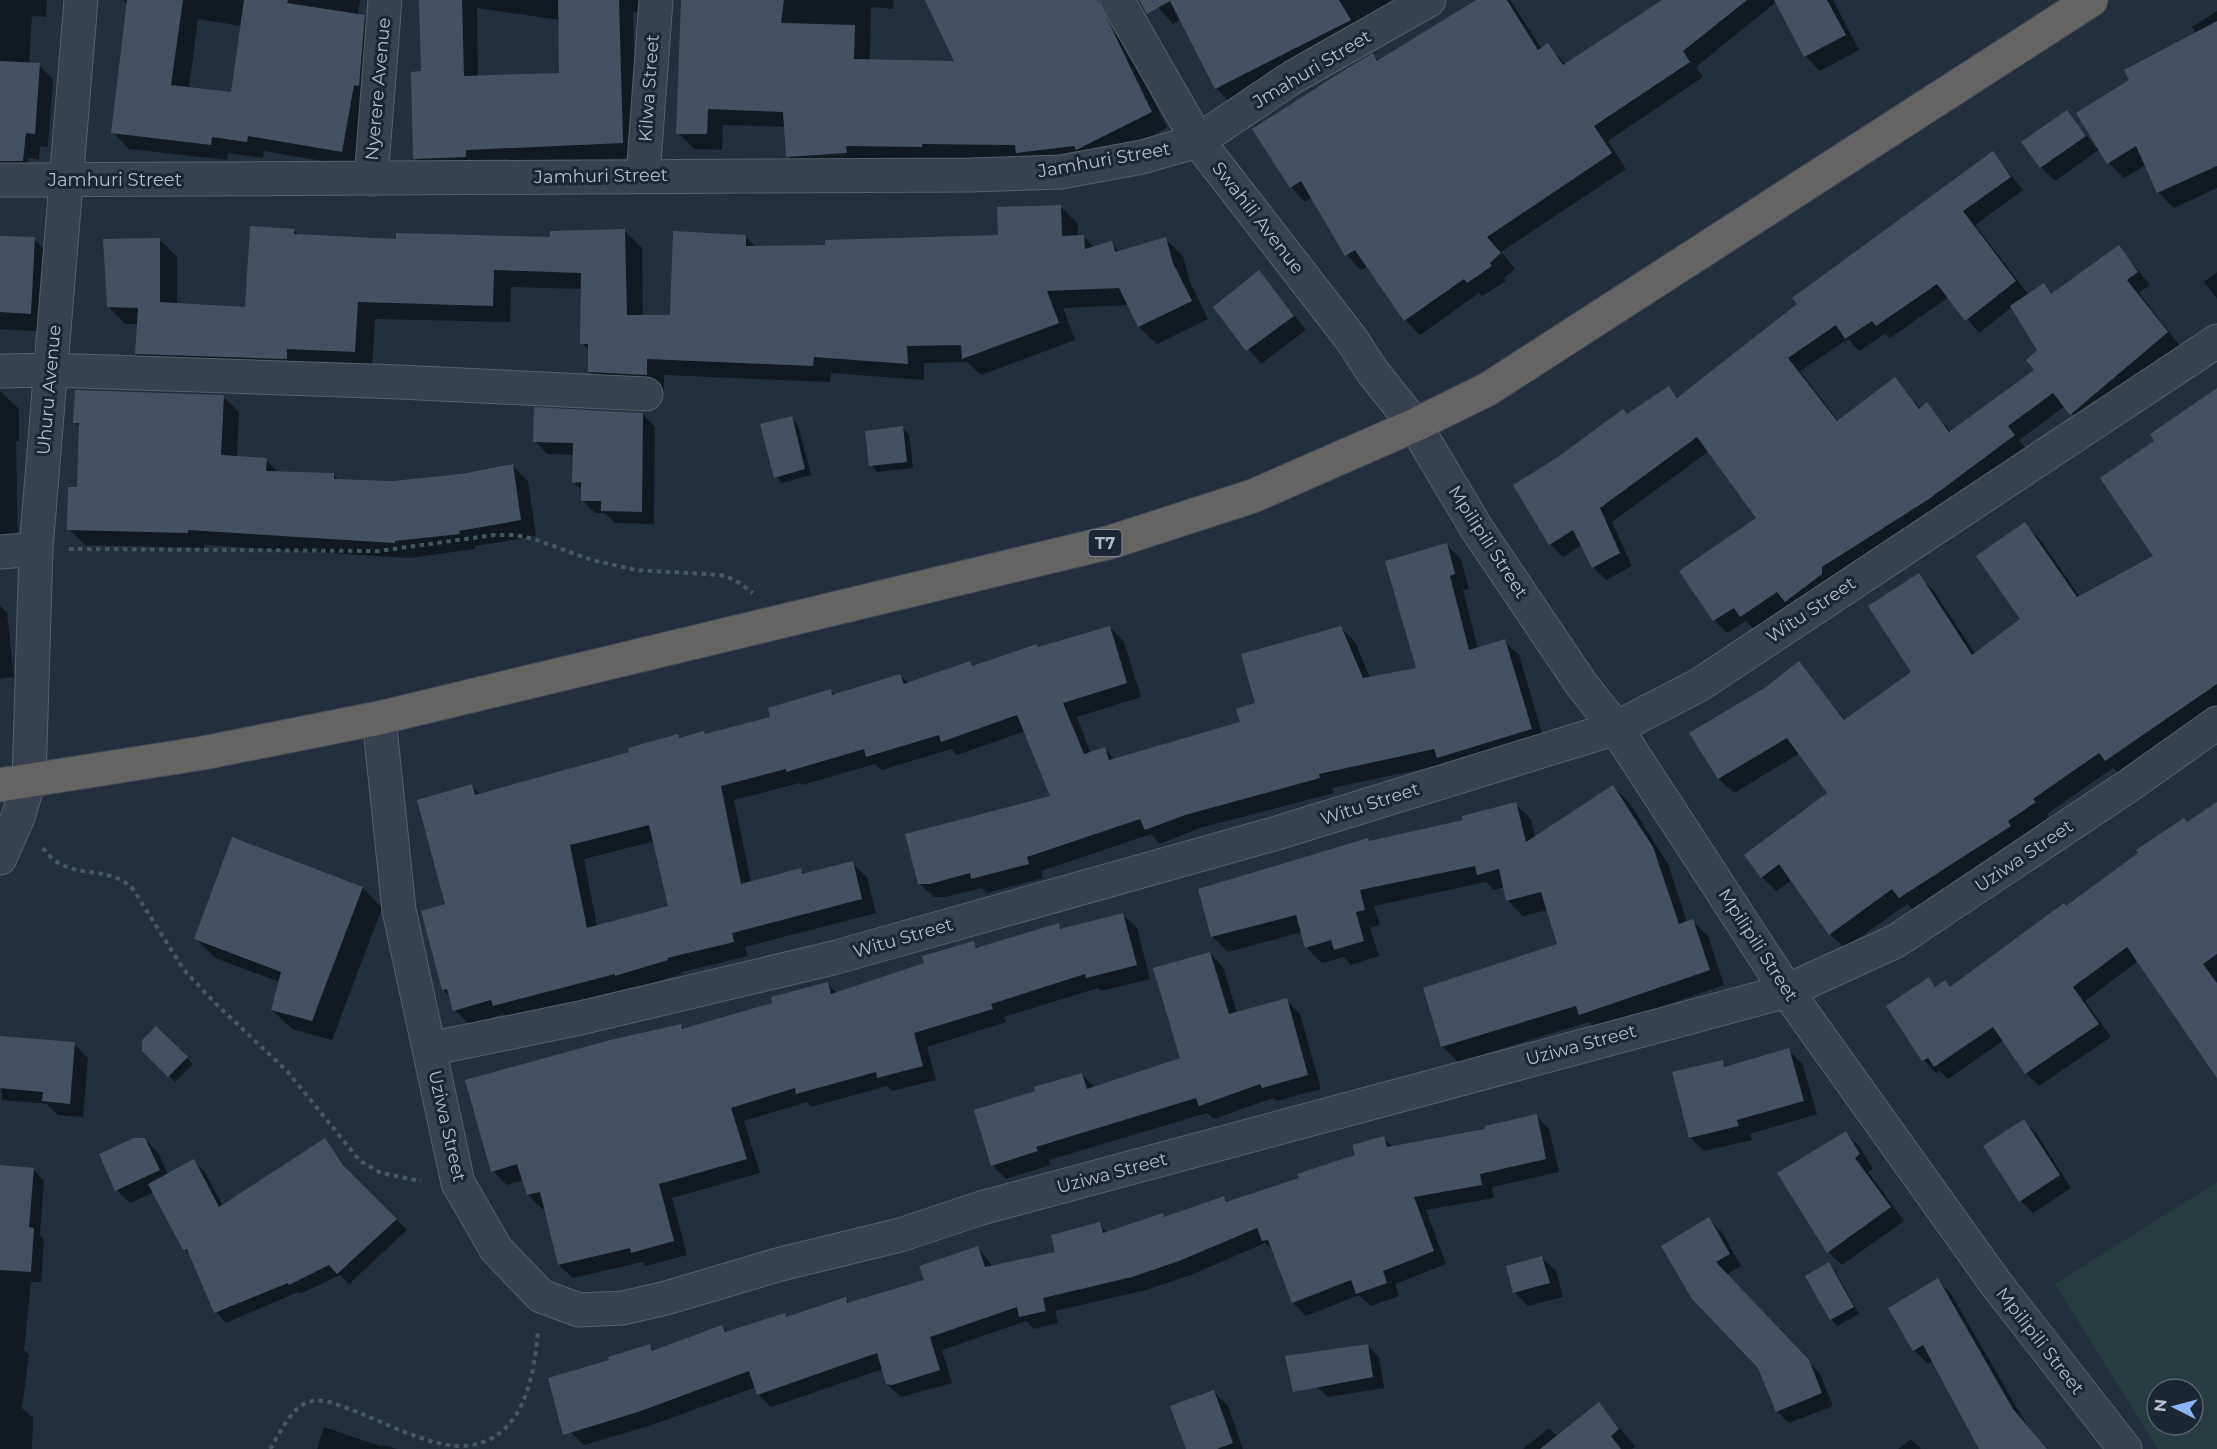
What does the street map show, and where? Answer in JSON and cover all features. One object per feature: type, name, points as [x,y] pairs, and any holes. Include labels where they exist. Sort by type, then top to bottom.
[{"type":"highway","name":"T7","points":[[14,783],[203,753],[379,718],[1112,542],[1253,496],[1415,425],[1488,389],[2091,0]]},
{"type":"street","name":"Uhuru Avenue","points":[[0,858],[18,817],[14,783],[36,549],[81,0]]},
{"type":"street","name":"Nyerere Avenue","points":[[371,179],[385,0]]},
{"type":"street","name":"Kilwa Street","points":[[643,176],[656,0]]},
{"type":"street","name":"Swahili Avenue","points":[[1117,0],[1198,141],[1415,425]]},
{"type":"street","name":"Jmahuri Street","points":[[1198,141],[1293,77],[1429,0]]},
{"type":"street","name":"Jamhuri Street","points":[[0,180],[1020,175],[1061,172],[1142,157],[1198,141]]},
{"type":"street","name":"Witu Street","points":[[429,1049],[580,1018],[834,958],[1278,833],[1616,728],[1699,685],[2217,341]]},
{"type":"street","points":[[0,371],[50,370],[399,382],[646,394]]},
{"type":"street","name":"Mpilipili Street","points":[[1415,425],[1476,529],[1582,685],[1616,728],[1787,991],[1997,1285],[2125,1449]]},
{"type":"street","points":[[0,552],[36,549]]},
{"type":"street","name":"Uziwa Street","points":[[379,718],[399,910],[458,1183],[496,1249],[541,1296],[579,1310],[623,1308],[666,1298],[781,1263],[900,1235],[993,1205],[1787,991],[1896,941],[2131,784],[2217,723]]},
{"type":"path","points":[[36,549],[379,550],[494,535],[515,536],[534,539],[592,560],[636,570],[721,575],[735,580],[790,620]]},
{"type":"path","points":[[18,817],[56,862],[71,868],[114,875],[133,889],[184,970],[286,1071],[360,1161],[381,1173],[401,1179],[458,1183]]},
{"type":"path","points":[[270,1449],[293,1415],[304,1404],[317,1400],[333,1403],[422,1438],[454,1446],[476,1448],[496,1440],[519,1415],[530,1391],[536,1358],[541,1296]]},
{"type":"green space","points":[[2217,1182],[2217,1449],[2158,1449],[2151,1437],[2205,1437],[2205,1377],[2145,1377],[2145,1428],[2055,1284]]},
{"type":"building","points":[[127,0],[183,0],[171,85],[231,92],[244,0],[288,0],[287,3],[365,15],[359,86],[354,85],[342,152],[248,136],[247,142],[212,137],[211,145],[111,133]]},
{"type":"building","points":[[419,0],[462,0],[464,76],[559,73],[558,0],[619,0],[623,143],[466,150],[466,157],[413,159],[411,72],[421,71]]},
{"type":"building","points":[[681,0],[784,0],[781,23],[855,25],[854,59],[954,61],[925,0],[1098,0],[1152,112],[1076,150],[1074,146],[1016,153],[1015,145],[922,144],[922,147],[846,146],[847,153],[786,157],[783,112],[708,109],[707,134],[676,134]]},
{"type":"building","points":[[1139,0],[1339,0],[1351,20],[1215,89],[1170,1],[1147,14]]},
{"type":"building","points":[[1476,0],[1507,0],[1538,50],[1548,43],[1563,65],[1662,0],[1747,0],[1683,51],[1690,62],[1594,126],[1612,153],[1487,237],[1501,253],[1490,263],[1492,266],[1467,283],[1464,279],[1404,321],[1355,250],[1345,256],[1301,181],[1290,188],[1252,129],[1373,53],[1377,61]]},
{"type":"building","points":[[1774,0],[1827,0],[1846,35],[1804,57]]},
{"type":"building","points":[[2217,21],[2217,166],[2157,193],[2136,146],[2107,164],[2076,113],[2129,80],[2124,70]]},
{"type":"building","points":[[0,61],[40,63],[35,134],[26,133],[23,161],[0,161]]},
{"type":"building","points":[[2067,110],[2086,136],[2040,168],[2021,142]]},
{"type":"building","points":[[1993,151],[2011,177],[1963,211],[2016,281],[1965,321],[1937,284],[1876,326],[1872,321],[1845,339],[1836,325],[1788,358],[1837,421],[1895,377],[1919,409],[1927,402],[1949,432],[2034,370],[2026,360],[2037,350],[2010,306],[2044,283],[2051,294],[2119,245],[2138,272],[2127,280],[2168,332],[2070,415],[2053,393],[2008,426],[2015,435],[1929,499],[1822,567],[1822,574],[1785,602],[1777,592],[1740,617],[1734,608],[1713,621],[1679,571],[1756,518],[1697,437],[1600,508],[1620,553],[1592,568],[1573,530],[1549,545],[1513,485],[1558,457],[1623,409],[1627,414],[1669,386],[1677,398],[1797,304],[1792,298]]},
{"type":"building","points":[[1061,205],[1062,236],[1084,235],[1085,249],[1112,241],[1115,252],[1166,237],[1173,263],[1192,301],[1138,327],[1119,288],[1047,291],[1059,323],[962,359],[961,345],[907,346],[908,364],[814,357],[813,366],[647,359],[647,375],[588,372],[588,344],[580,344],[581,273],[494,270],[493,306],[358,302],[355,352],[287,349],[287,359],[135,354],[138,308],[107,307],[103,239],[160,238],[160,302],[245,307],[250,226],[295,229],[294,234],[396,239],[396,233],[550,237],[550,231],[625,229],[627,315],[670,315],[673,231],[746,235],[746,246],[825,245],[825,240],[998,235],[997,207]]},
{"type":"building","points":[[0,236],[35,237],[31,314],[0,312]]},
{"type":"building","points":[[1259,270],[1294,316],[1246,351],[1213,307]]},
{"type":"building","points":[[2217,388],[2217,684],[2105,761],[2099,753],[2033,799],[2036,802],[2008,821],[2011,826],[1899,898],[1892,889],[1829,935],[1779,864],[1761,878],[1744,855],[1827,793],[1787,738],[1718,779],[1689,733],[1766,687],[1799,661],[1844,720],[1911,672],[1868,606],[1919,573],[1972,655],[2020,619],[1976,556],[2025,522],[2077,597],[2153,556],[2100,478],[2154,441],[2150,434]]},
{"type":"building","points":[[75,390],[224,395],[221,455],[267,458],[266,471],[334,473],[334,479],[393,481],[461,474],[513,464],[521,520],[459,531],[460,534],[395,541],[395,543],[188,530],[188,533],[67,530],[68,487],[77,487],[79,423],[73,423]]},
{"type":"building","points":[[534,407],[643,413],[642,512],[601,511],[601,501],[581,501],[581,482],[572,483],[573,443],[533,442]]},
{"type":"building","points":[[792,416],[805,469],[774,478],[760,424]]},
{"type":"building","points":[[903,426],[907,462],[869,466],[865,431]]},
{"type":"building","points":[[1447,543],[1455,574],[1450,576],[1469,650],[1505,639],[1532,729],[1437,758],[1434,749],[1319,774],[1320,778],[1185,815],[1145,830],[1140,819],[1027,857],[1029,864],[971,879],[970,873],[930,884],[918,884],[905,834],[1050,796],[1017,715],[941,742],[939,735],[866,757],[864,749],[786,772],[786,769],[721,786],[741,884],[801,868],[802,874],[853,861],[862,899],[732,933],[734,942],[667,958],[668,960],[615,976],[615,974],[493,1006],[491,1000],[453,1011],[447,989],[442,990],[421,911],[445,904],[417,800],[472,784],[475,795],[629,752],[628,748],[678,734],[679,738],[704,731],[705,734],[770,717],[768,708],[831,689],[832,695],[900,674],[904,684],[970,661],[972,666],[1037,644],[1038,647],[1110,626],[1127,683],[1063,703],[1084,754],[1105,747],[1109,760],[1240,722],[1236,709],[1255,703],[1241,654],[1341,626],[1363,678],[1416,668],[1385,561]],"holes":[[[649,825],[668,906],[587,928],[570,845]]]},
{"type":"building","points":[[1613,785],[1653,847],[1679,924],[1693,919],[1710,970],[1579,1015],[1576,1006],[1441,1047],[1423,988],[1557,944],[1541,892],[1506,901],[1499,869],[1477,875],[1475,866],[1360,890],[1365,910],[1356,912],[1364,941],[1334,950],[1331,940],[1305,948],[1296,915],[1211,937],[1198,889],[1368,838],[1369,841],[1463,820],[1462,816],[1516,802],[1526,842]]},
{"type":"building","points":[[2217,802],[2217,954],[2203,964],[2217,983],[2217,1078],[2127,947],[2073,987],[2099,1024],[2025,1074],[1993,1027],[1934,1067],[1928,1058],[1922,1061],[1886,1006],[1929,977],[1935,987],[1945,980],[1950,987],[2064,903],[2066,906],[2138,853],[2136,850],[2184,818],[2187,822]]},
{"type":"building","points":[[232,837],[363,887],[312,1021],[271,1010],[281,972],[194,939]]},
{"type":"building","points":[[1123,913],[1137,965],[1086,978],[1085,974],[991,1004],[993,1009],[914,1033],[923,1066],[877,1078],[876,1072],[796,1094],[795,1088],[731,1108],[747,1159],[659,1184],[674,1241],[631,1253],[630,1248],[558,1265],[540,1192],[527,1195],[517,1164],[491,1172],[465,1080],[610,1040],[681,1024],[682,1029],[772,1003],[771,997],[828,982],[831,994],[924,963],[922,956],[974,941],[976,948],[1059,923],[1060,929]]},
{"type":"building","points":[[1210,952],[1229,1014],[1287,998],[1308,1075],[1262,1088],[1260,1084],[1199,1106],[1196,1098],[1036,1147],[1038,1151],[991,1166],[974,1110],[1035,1091],[1034,1087],[1082,1073],[1087,1089],[1180,1058],[1153,968]]},
{"type":"building","points":[[156,1026],[188,1057],[168,1077],[142,1051],[142,1040]]},
{"type":"building","points":[[0,1036],[75,1042],[70,1104],[42,1101],[43,1092],[0,1088]]},
{"type":"building","points":[[1789,1048],[1804,1101],[1737,1120],[1739,1126],[1689,1138],[1672,1072],[1723,1060],[1724,1067]]},
{"type":"building","points":[[1537,1114],[1546,1159],[1480,1174],[1482,1185],[1414,1197],[1434,1251],[1383,1271],[1387,1283],[1356,1294],[1351,1280],[1292,1303],[1268,1240],[1262,1241],[1257,1228],[1179,1261],[1132,1277],[1043,1298],[1046,1311],[1019,1317],[1017,1307],[930,1337],[940,1370],[892,1385],[886,1384],[877,1353],[757,1395],[749,1371],[638,1412],[563,1435],[548,1378],[609,1360],[608,1357],[650,1344],[652,1351],[722,1325],[725,1332],[785,1313],[786,1317],[846,1297],[847,1303],[924,1280],[919,1266],[978,1246],[985,1267],[1055,1252],[1051,1235],[1100,1222],[1103,1233],[1163,1213],[1164,1217],[1224,1196],[1226,1202],[1299,1178],[1297,1174],[1355,1155],[1352,1145],[1384,1136],[1387,1147],[1485,1129],[1485,1126]]},
{"type":"building","points":[[2024,1119],[2060,1175],[2019,1202],[1983,1146]]},
{"type":"building","points":[[1846,1131],[1860,1154],[1855,1158],[1891,1207],[1827,1253],[1777,1173]]},
{"type":"building","points":[[134,1138],[145,1138],[160,1170],[115,1191],[99,1154]]},
{"type":"building","points":[[325,1138],[343,1165],[397,1219],[337,1274],[329,1265],[289,1285],[288,1283],[214,1313],[187,1249],[183,1250],[148,1184],[194,1159],[219,1207]]},
{"type":"building","points":[[0,1165],[34,1168],[29,1227],[34,1228],[31,1272],[0,1270]]},
{"type":"building","points":[[1709,1217],[1730,1254],[1716,1262],[1809,1360],[1822,1393],[1776,1412],[1758,1368],[1692,1299],[1661,1246]]},
{"type":"building","points":[[1542,1256],[1550,1283],[1513,1293],[1506,1266]]},
{"type":"building","points":[[1829,1262],[1854,1307],[1830,1320],[1805,1276]]},
{"type":"building","points":[[1938,1278],[2013,1409],[2047,1449],[1979,1449],[1923,1345],[1913,1351],[1888,1308]]},
{"type":"building","points":[[1368,1344],[1373,1377],[1293,1392],[1285,1356]]},
{"type":"building","points":[[1214,1390],[1233,1443],[1217,1449],[1186,1449],[1170,1406]]},
{"type":"building","points":[[1599,1402],[1619,1429],[1611,1436],[1621,1449],[1540,1449]]}]
